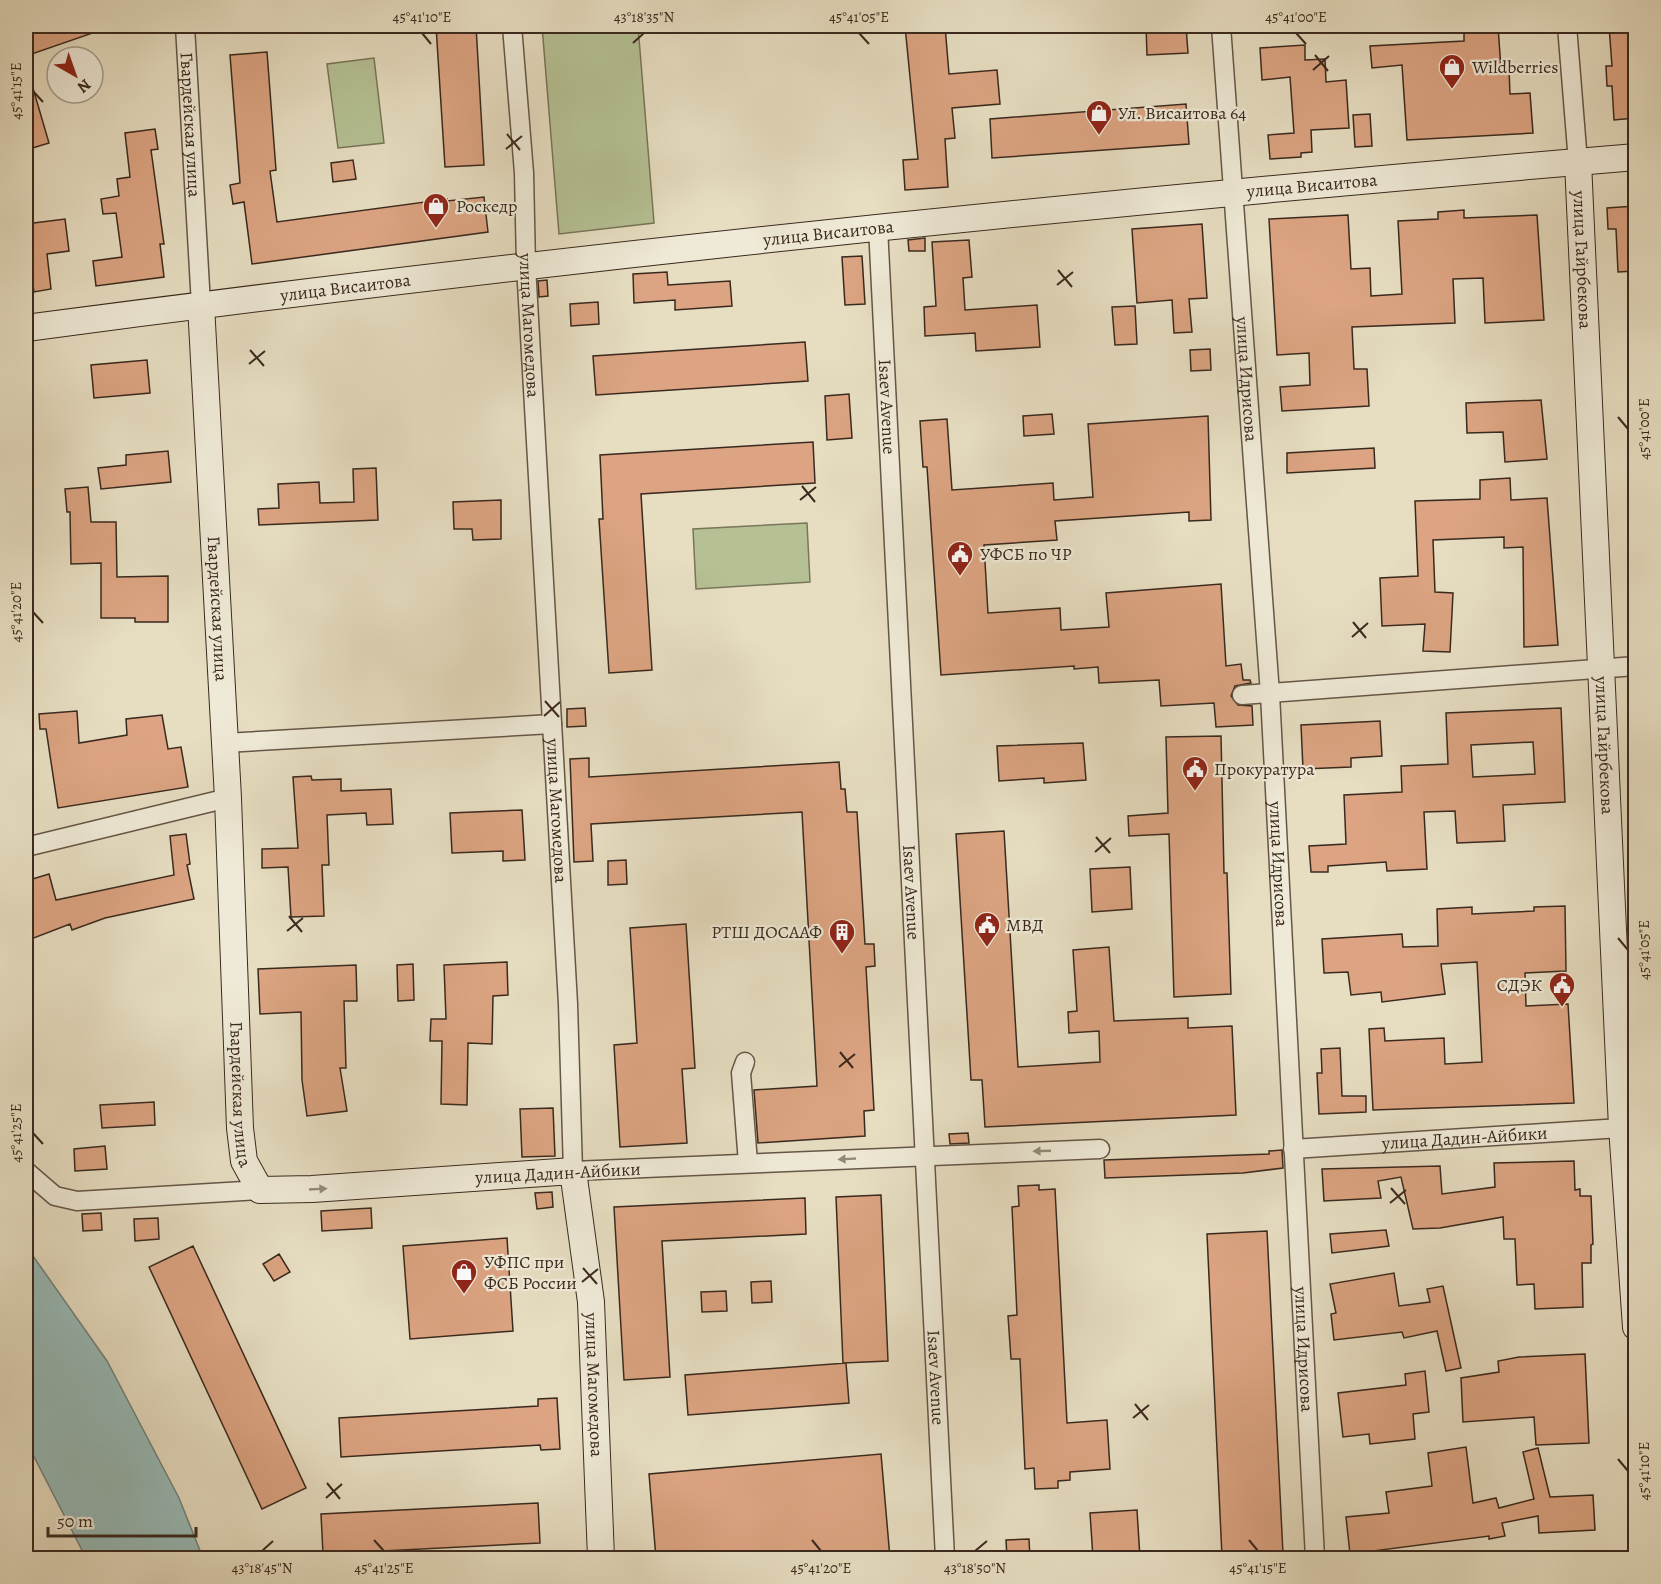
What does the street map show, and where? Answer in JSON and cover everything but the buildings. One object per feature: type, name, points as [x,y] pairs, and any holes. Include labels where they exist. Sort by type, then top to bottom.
[{"type":"main road","name":"улица Висаитова","points":[[26,328],[526,266],[974,216],[1635,157]]},
{"type":"main road","name":"улица Гайрбекова","points":[[1578,162],[1600,667],[1629,1127],[1635,1327]]},
{"type":"main road","name":"Гвардейская улица","points":[[201,305],[228,798],[240,1128],[244,1161],[260,1190]]},
{"type":"main road","name":"улица Дадин-Айбики","points":[[260,1190],[312,1189],[573,1171]]},
{"type":"main road","name":"улица Магомедова","points":[[573,1171],[591,1302],[601,1558]]},
{"type":"street","name":"Гвардейская улица","points":[[185,26],[201,305]]},
{"type":"street","name":"улица Магомедова","points":[[512,26],[524,173],[526,266],[568,1004],[573,1171]]},
{"type":"street","name":"улица Идрисова","points":[[1221,26],[1270,694],[1315,1558]]},
{"type":"street","points":[[1567,26],[1578,162]]},
{"type":"street","name":"Isaev Avenue","points":[[878,227],[945,1558]]},
{"type":"street","points":[[1242,695],[1635,666]]},
{"type":"street","points":[[225,742],[552,724]]},
{"type":"street","points":[[26,847],[228,798]]},
{"type":"street","points":[[745,1062],[741,1073],[748,1163]]},
{"type":"street","name":"улица Дадин-Айбики","points":[[1293,1149],[1629,1127]]},
{"type":"street","name":"улица Дадин-Айбики","points":[[573,1171],[1100,1149]]},
{"type":"street","name":"улица Дадин-Айбики","points":[[26,1171],[55,1196],[77,1200],[260,1190]]},
{"type":"green space","points":[[542,26],[638,26],[654,223],[559,234]]},
{"type":"green space","points":[[374,58],[384,143],[338,148],[327,64]]},
{"type":"green space","points":[[807,523],[810,582],[696,589],[693,529]]},
{"type":"water","points":[[26,1246],[107,1361],[179,1498],[203,1558],[86,1558],[26,1441]]},
{"type":"place","name":"Wildberries","points":[[1452,90]]},
{"type":"place","name":"Ул. Висаитова 64","points":[[1099,136]]},
{"type":"place","name":"Роскедр","points":[[436,229]]},
{"type":"place","name":"УФСБ по ЧР","points":[[960,577]]},
{"type":"place","name":"Прокуратура","points":[[1195,792]]},
{"type":"place","name":"МВД","points":[[987,948]]},
{"type":"place","name":"РТШ ДОСААФ","points":[[842,955]]},
{"type":"place","name":"СДЭК","points":[[1562,1008]]},
{"type":"place","name":"УФПС при ФСБ России","points":[[464,1295]]}]
